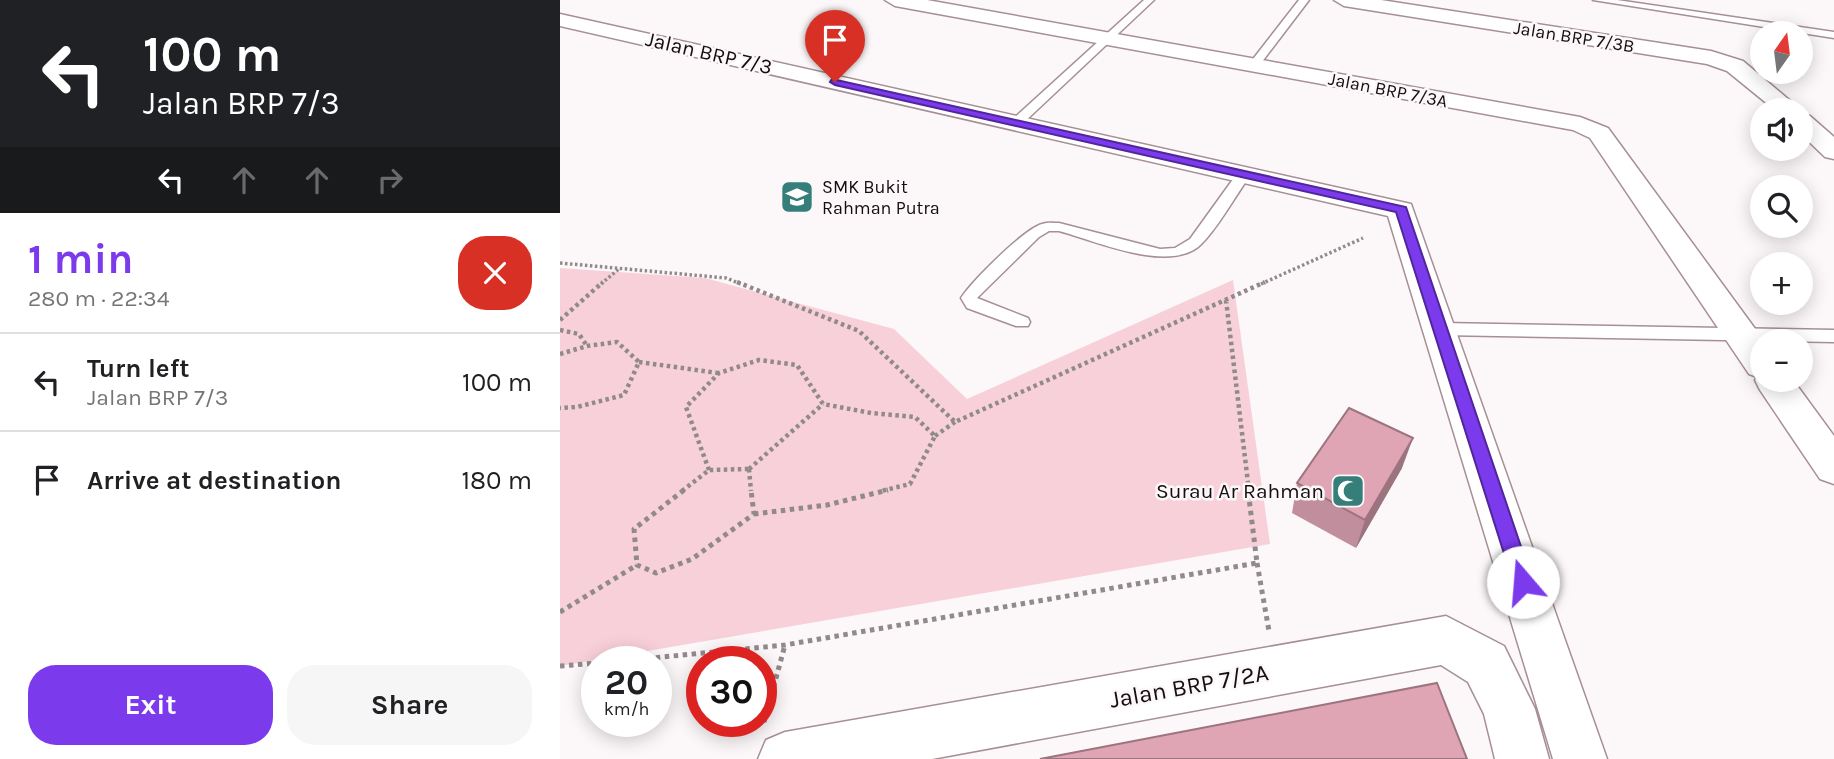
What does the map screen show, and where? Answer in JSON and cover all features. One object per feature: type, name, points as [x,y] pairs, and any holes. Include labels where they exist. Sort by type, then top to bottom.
[{"type":"street","name":"Jalan BRP 7/3A","points":[[895,0],[1580,124],[1599,132],[1750,348]]},
{"type":"street","name":"Jalan BRP 7/3B","points":[[1344,0],[1711,58],[1735,66],[1774,98]]},
{"type":"street","name":"Jalan BRP 7/3","points":[[560,20],[1401,209],[1580,759]]},
{"type":"street","points":[[1813,132],[1834,151]]},
{"type":"street","points":[[1781,392],[1834,467]]},
{"type":"street","name":"Jalan BRP 7/2A","points":[[772,746],[1276,671],[1446,640],[1486,664],[1509,709],[1522,759]]},
{"type":"lane","points":[[1017,122],[1149,0]]},
{"type":"lane","points":[[1254,65],[1304,0]]},
{"type":"lane","points":[[1598,0],[1834,36]]},
{"type":"lane","points":[[1022,322],[973,304],[969,298],[1039,230],[1059,227],[1160,254],[1179,252],[1195,242],[1244,174]]},
{"type":"lane","points":[[1441,329],[1834,336]]},
{"type":"path","points":[[560,320],[620,268]]},
{"type":"path","points":[[1226,300],[1257,563],[1276,671]]},
{"type":"path","points":[[560,330],[579,334],[587,345]]},
{"type":"path","points":[[560,354],[587,345],[617,342],[639,362],[719,373],[759,360],[797,365],[822,404],[871,413],[915,417],[934,436]]},
{"type":"path","points":[[560,408],[624,395],[639,362]]},
{"type":"path","points":[[709,470],[686,407],[719,373]]},
{"type":"path","points":[[637,565],[634,529],[709,470],[749,469],[822,404]]},
{"type":"path","points":[[637,565],[656,573],[692,559],[754,514],[827,505],[910,484],[934,436],[955,422]]},
{"type":"path","points":[[749,469],[754,514]]},
{"type":"path","points":[[672,656],[785,645],[1257,563]]},
{"type":"path","points":[[560,612],[637,565]]},
{"type":"path","points":[[772,746],[785,645]]},
{"type":"path","points":[[560,666],[581,664]]},
{"type":"shaded area","points":[[560,268],[705,278],[894,329],[967,399],[1233,280],[1270,544],[672,647],[581,646],[581,662],[560,666]]},
{"type":"building","points":[[1349,408],[1413,438],[1365,520],[1297,483]]},
{"type":"building","points":[[1437,683],[1467,759],[1040,759]]},
{"type":"place","name":"SMK Bukit Rahman Putra","points":[[797,197]]},
{"type":"place","name":"Surau Ar Rahman","points":[[1348,491]]},
{"type":"route","points":[[835,82],[1401,209],[1523,582]]}]
